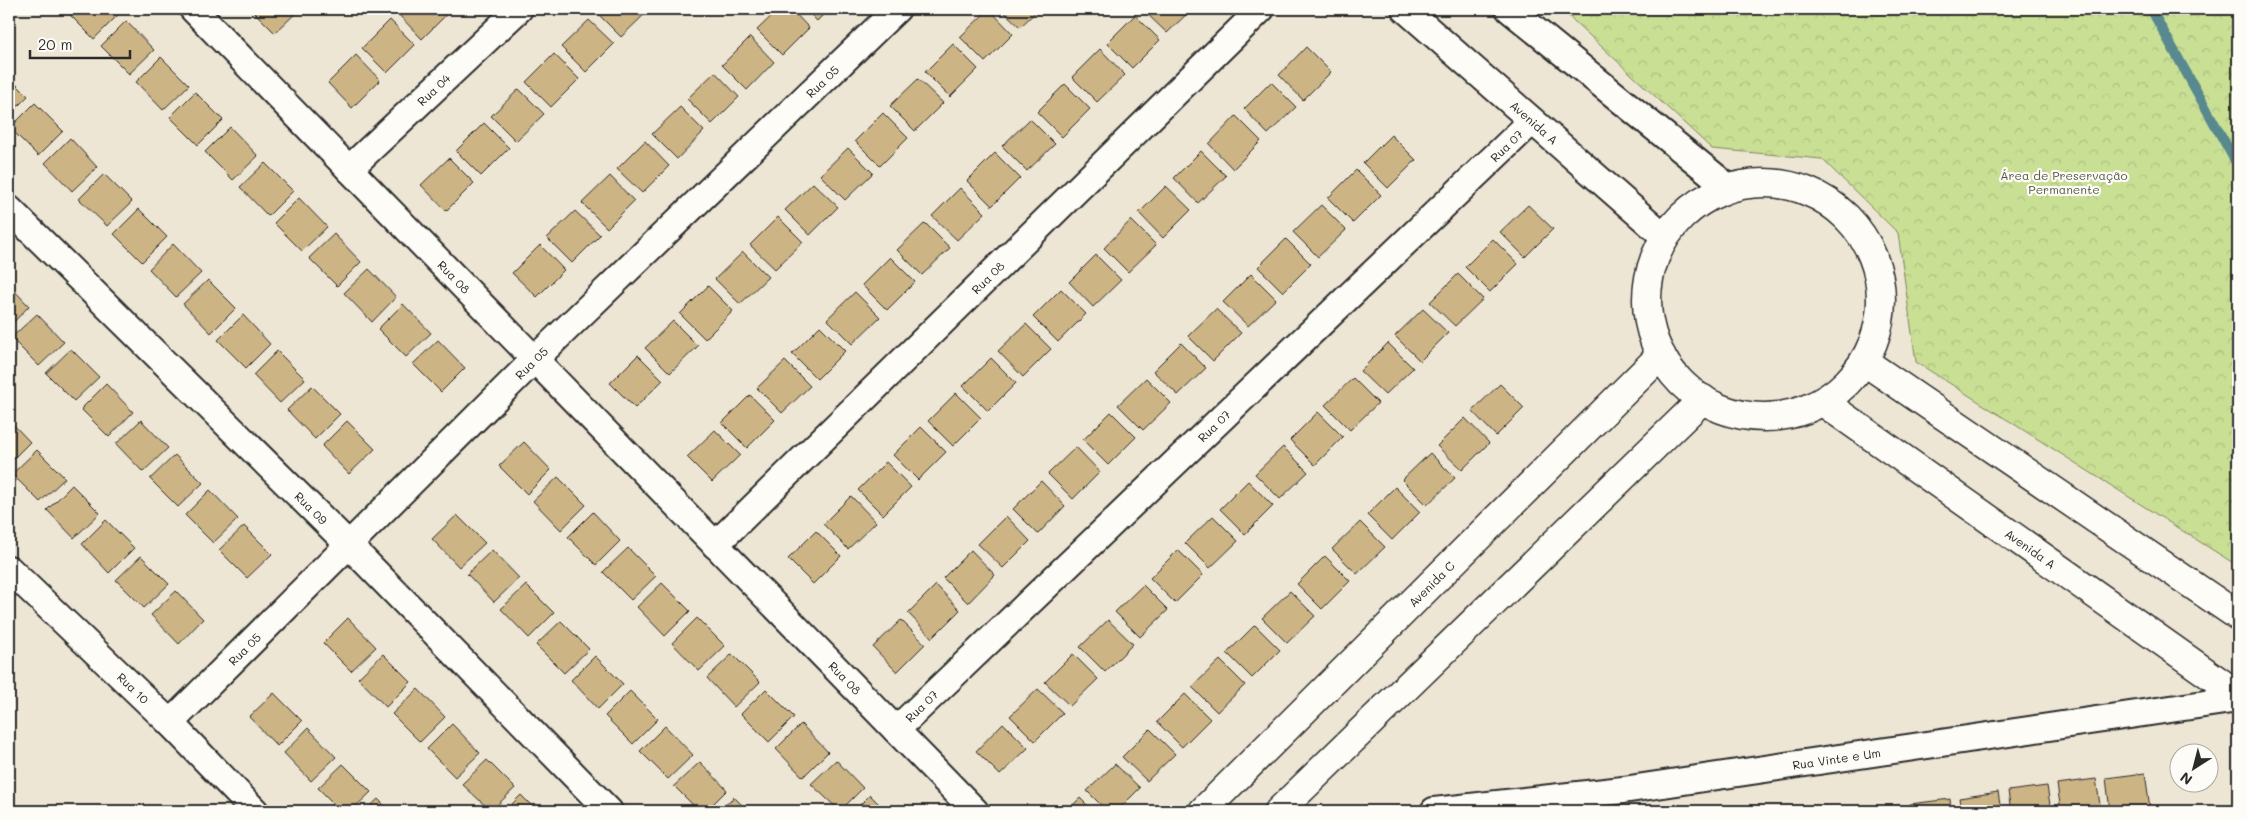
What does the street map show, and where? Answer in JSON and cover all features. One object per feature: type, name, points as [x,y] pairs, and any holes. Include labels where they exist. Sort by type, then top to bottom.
[{"type":"street","name":"Rua 08","points":[[193,9],[975,811]]},
{"type":"street","name":"Rua 04","points":[[350,169],[519,9]]},
{"type":"street","name":"Rua 05","points":[[170,723],[534,359],[897,9]]},
{"type":"street","name":"Rua 08","points":[[715,545],[1261,9]]},
{"type":"street","name":"Avenida A","points":[[1405,9],[1666,237]]},
{"type":"street","points":[[1510,9],[1729,188]]},
{"type":"street","name":"Rua 07","points":[[896,730],[1532,121]]},
{"type":"street","points":[[1768,182],[1806,190],[1839,210],[1864,238],[1880,274],[1882,312],[1865,362],[1852,380],[1823,402],[1784,416],[1742,415],[1702,399],[1678,380],[1661,355],[1650,326],[1647,295],[1652,265],[1666,237],[1683,215],[1704,198],[1729,188],[1768,182]]},
{"type":"street","name":"Rua 09","points":[[9,209],[349,545],[609,811]]},
{"type":"street","name":"Avenida C","points":[[1203,811],[1661,355]]},
{"type":"street","points":[[1865,362],[2238,616]]},
{"type":"street","points":[[1279,811],[1702,399]]},
{"type":"street","name":"Avenida A","points":[[1823,402],[2238,694]]},
{"type":"street","name":"Rua 10","points":[[9,569],[170,723],[256,811]]},
{"type":"street","name":"Rua Vinte e Um","points":[[1434,811],[1624,800],[2238,698]]},
{"type":"green space","name":"Área de Preservação Permanente","points":[[1561,9],[2238,9],[2238,566],[1916,362],[1898,233],[1822,159],[1712,149]]},
{"type":"building","points":[[68,9],[114,9],[119,14],[94,39],[66,11]]},
{"type":"building","points":[[251,9],[300,9],[275,33]]},
{"type":"building","points":[[402,9],[448,9],[450,11],[422,39],[397,13]]},
{"type":"building","points":[[600,9],[649,10],[621,37],[596,12]]},
{"type":"building","points":[[779,9],[791,9],[809,28],[782,55],[757,30]]},
{"type":"building","points":[[805,9],[829,9],[817,21]]},
{"type":"building","points":[[989,9],[1013,34],[985,62],[960,37]]},
{"type":"building","points":[[1001,9],[1039,9],[1020,27]]},
{"type":"building","points":[[1142,9],[1192,9],[1167,33]]},
{"type":"building","points":[[1135,15],[1160,40],[1132,68],[1107,43]]},
{"type":"building","points":[[390,20],[415,45],[387,73],[362,48]]},
{"type":"building","points":[[589,20],[614,44],[586,72],[561,47]]},
{"type":"building","points":[[126,21],[154,50],[129,74],[101,46]]},
{"type":"building","points":[[750,37],[774,62],[747,90],[722,65]]},
{"type":"building","points":[[953,44],[978,69],[950,97],[925,72]]},
{"type":"building","points":[[1306,47],[1331,72],[1303,100],[1279,75]]},
{"type":"building","points":[[1100,49],[1125,75],[1097,102],[1072,77]]},
{"type":"building","points":[[554,54],[579,79],[551,107],[526,82]]},
{"type":"building","points":[[356,55],[380,80],[352,108],[328,83]]},
{"type":"building","points":[[161,57],[189,85],[163,110],[136,82]]},
{"type":"building","points":[[715,72],[739,97],[712,124],[687,99]]},
{"type":"building","points":[[9,77],[28,96],[9,115]]},
{"type":"building","points":[[918,79],[943,103],[915,131],[890,106]]},
{"type":"building","points":[[1271,82],[1296,107],[1268,134],[1244,109]]},
{"type":"building","points":[[1065,84],[1090,109],[1062,137],[1037,112]]},
{"type":"building","points":[[519,89],[544,114],[516,141],[491,116]]},
{"type":"building","points":[[195,92],[223,120],[198,145],[170,117]]},
{"type":"building","points":[[35,103],[63,131],[38,156],[10,128]]},
{"type":"building","points":[[680,107],[704,131],[677,159],[652,134]]},
{"type":"building","points":[[883,113],[908,138],[880,166],[855,141]]},
{"type":"building","points":[[1236,116],[1261,141],[1233,169],[1209,144]]},
{"type":"building","points":[[1030,119],[1055,144],[1027,171],[1002,146]]},
{"type":"building","points":[[484,123],[509,148],[481,176],[456,151]]},
{"type":"building","points":[[230,127],[258,156],[233,180],[205,152]]},
{"type":"building","points":[[1391,135],[1416,160],[1388,188],[1363,163]]},
{"type":"building","points":[[70,138],[97,167],[72,191],[45,163]]},
{"type":"building","points":[[645,141],[669,166],[642,193],[617,169]]},
{"type":"building","points":[[848,148],[873,173],[845,200],[820,175]]},
{"type":"building","points":[[1201,151],[1226,176],[1198,203],[1174,178]]},
{"type":"building","points":[[995,153],[1020,178],[992,206],[967,181]]},
{"type":"building","points":[[449,158],[474,183],[446,211],[421,185]]},
{"type":"building","points":[[265,163],[293,191],[268,216],[240,187]]},
{"type":"building","points":[[1356,170],[1381,195],[1353,223],[1328,198]]},
{"type":"building","points":[[104,174],[132,202],[107,226],[79,199]]},
{"type":"building","points":[[610,176],[634,201],[607,228],[582,203]]},
{"type":"building","points":[[813,183],[838,207],[810,235],[785,210]]},
{"type":"building","points":[[1166,186],[1191,210],[1163,238],[1139,213]]},
{"type":"building","points":[[960,188],[985,213],[957,240],[932,216]]},
{"type":"building","points":[[299,198],[327,227],[302,251],[274,223]]},
{"type":"building","points":[[1321,205],[1346,230],[1318,257],[1293,232]]},
{"type":"building","points":[[1528,205],[1553,229],[1525,257],[1500,232]]},
{"type":"building","points":[[139,209],[167,237],[142,262],[114,234]]},
{"type":"building","points":[[575,211],[600,235],[572,263],[547,238]]},
{"type":"building","points":[[778,217],[803,242],[775,269],[750,245]]},
{"type":"building","points":[[1131,220],[1156,245],[1128,272],[1104,248]]},
{"type":"building","points":[[925,223],[950,248],[922,275],[897,250]]},
{"type":"building","points":[[334,234],[361,262],[337,286],[309,258]]},
{"type":"building","points":[[1286,239],[1311,264],[1283,292],[1258,267]]},
{"type":"building","points":[[1493,239],[1518,264],[1490,292],[1465,267]]},
{"type":"building","points":[[173,244],[201,273],[176,297],[149,269]]},
{"type":"building","points":[[540,245],[564,270],[537,297],[512,273]]},
{"type":"building","points":[[743,252],[768,277],[740,304],[715,279]]},
{"type":"building","points":[[1096,255],[1121,280],[1093,307],[1069,282]]},
{"type":"building","points":[[890,257],[915,282],[887,310],[862,285]]},
{"type":"building","points":[[369,269],[396,297],[372,322],[344,293]]},
{"type":"building","points":[[1251,274],[1276,299],[1248,326],[1223,302]]},
{"type":"building","points":[[1458,274],[1483,299],[1455,326],[1430,302]]},
{"type":"building","points":[[208,280],[236,308],[211,333],[183,304]]},
{"type":"building","points":[[9,285],[29,306],[9,327]]},
{"type":"building","points":[[708,286],[733,311],[705,339],[680,314]]},
{"type":"building","points":[[1061,289],[1086,314],[1058,342],[1033,317]]},
{"type":"building","points":[[855,292],[880,317],[852,344],[827,319]]},
{"type":"building","points":[[403,304],[431,333],[406,357],[378,329]]},
{"type":"building","points":[[1216,309],[1241,333],[1213,361],[1188,336]]},
{"type":"building","points":[[1423,309],[1448,333],[1420,361],[1395,336]]},
{"type":"building","points":[[37,314],[64,342],[39,366],[11,338]]},
{"type":"building","points":[[243,315],[270,344],[246,368],[218,340]]},
{"type":"building","points":[[673,321],[698,346],[670,373],[645,348]]},
{"type":"building","points":[[1026,324],[1051,349],[1023,377],[998,351]]},
{"type":"building","points":[[820,326],[845,351],[817,379],[792,354]]},
{"type":"building","points":[[438,340],[465,368],[441,392],[413,364]]},
{"type":"building","points":[[1181,343],[1206,368],[1178,395],[1153,371]]},
{"type":"building","points":[[1388,343],[1413,368],[1385,395],[1360,371]]},
{"type":"building","points":[[71,349],[99,377],[74,401],[46,373]]},
{"type":"building","points":[[277,351],[305,379],[280,403],[253,375]]},
{"type":"building","points":[[638,355],[663,380],[635,408],[610,383]]},
{"type":"building","points":[[991,358],[1016,383],[988,411],[963,386]]},
{"type":"building","points":[[785,361],[810,386],[782,413],[757,388]]},
{"type":"building","points":[[1146,378],[1171,403],[1143,430],[1118,405]]},
{"type":"building","points":[[1353,378],[1378,403],[1350,430],[1325,405]]},
{"type":"building","points":[[106,384],[133,412],[109,437],[81,409]]},
{"type":"building","points":[[1500,384],[1524,408],[1496,436],[1472,411]]},
{"type":"building","points":[[312,386],[340,414],[315,439],[287,410]]},
{"type":"building","points":[[956,393],[981,418],[953,446],[928,421]]},
{"type":"building","points":[[750,395],[775,420],[747,448],[722,423]]},
{"type":"building","points":[[1111,412],[1136,437],[1108,465],[1083,440]]},
{"type":"building","points":[[1318,412],[1343,437],[1315,465],[1290,440]]},
{"type":"building","points":[[1465,418],[1489,443],[1462,470],[1437,446]]},
{"type":"building","points":[[9,420],[30,442],[9,463]]},
{"type":"building","points":[[141,420],[168,448],[143,472],[116,444]]},
{"type":"building","points":[[347,421],[375,449],[349,474],[322,446]]},
{"type":"building","points":[[921,427],[946,452],[918,480],[893,455]]},
{"type":"building","points":[[715,430],[740,455],[712,482],[687,457]]},
{"type":"building","points":[[524,442],[551,470],[527,494],[499,466]]},
{"type":"building","points":[[1076,447],[1100,472],[1073,499],[1048,474]]},
{"type":"building","points":[[1283,447],[1308,472],[1280,499],[1255,474]]},
{"type":"building","points":[[37,450],[65,478],[40,502],[12,474]]},
{"type":"building","points":[[1430,453],[1455,478],[1427,505],[1402,480]]},
{"type":"building","points":[[175,455],[203,483],[178,507],[150,479]]},
{"type":"building","points":[[886,462],[911,487],[883,515],[858,490]]},
{"type":"building","points":[[558,477],[586,505],[561,530],[533,501]]},
{"type":"building","points":[[1041,481],[1065,506],[1038,534],[1013,509]]},
{"type":"building","points":[[1248,481],[1273,506],[1245,534],[1220,509]]},
{"type":"building","points":[[72,485],[100,513],[74,538],[47,510]]},
{"type":"building","points":[[1395,487],[1420,512],[1392,540],[1367,515]]},
{"type":"building","points":[[210,490],[238,519],[213,543],[185,515]]},
{"type":"building","points":[[851,496],[876,522],[848,549],[823,524]]},
{"type":"building","points":[[593,512],[620,541],[596,565],[568,537]]},
{"type":"building","points":[[457,515],[485,543],[459,567],[432,539]]},
{"type":"building","points":[[1006,516],[1030,541],[1003,568],[978,544]]},
{"type":"building","points":[[1213,516],[1238,541],[1210,568],[1185,543]]},
{"type":"building","points":[[106,520],[134,548],[109,573],[82,544]]},
{"type":"building","points":[[1360,522],[1385,547],[1357,574],[1332,549]]},
{"type":"building","points":[[244,526],[272,554],[247,578],[219,550]]},
{"type":"building","points":[[816,531],[841,556],[813,584],[788,559]]},
{"type":"building","points":[[628,548],[656,576],[631,600],[603,572]]},
{"type":"building","points":[[492,550],[519,578],[494,602],[467,574]]},
{"type":"building","points":[[971,550],[995,575],[968,603],[943,578]]},
{"type":"building","points":[[1178,550],[1203,575],[1175,603],[1150,578]]},
{"type":"building","points":[[141,556],[169,584],[144,608],[116,580]]},
{"type":"building","points":[[1325,556],[1350,581],[1322,609],[1297,584]]},
{"type":"building","points":[[662,583],[690,611],[665,636],[637,607]]},
{"type":"building","points":[[526,585],[554,613],[529,638],[501,609]]},
{"type":"building","points":[[936,585],[960,610],[932,638],[908,613]]},
{"type":"building","points":[[1143,585],[1168,610],[1140,637],[1115,612]]},
{"type":"building","points":[[176,591],[203,619],[179,644],[151,615]]},
{"type":"building","points":[[1290,591],[1315,616],[1287,643],[1262,618]]},
{"type":"building","points":[[348,618],[376,647],[351,671],[323,643]]},
{"type":"building","points":[[697,618],[725,646],[699,671],[672,643]]},
{"type":"building","points":[[901,620],[925,644],[897,672],[873,647]]},
{"type":"building","points":[[1108,620],[1133,644],[1105,672],[1080,647]]},
{"type":"building","points":[[561,621],[589,649],[564,673],[536,645]]},
{"type":"building","points":[[1255,625],[1280,650],[1252,678],[1227,653]]},
{"type":"building","points":[[383,654],[411,682],[386,707],[358,678]]},
{"type":"building","points":[[732,654],[760,682],[734,707],[707,678]]},
{"type":"building","points":[[1073,654],[1098,679],[1070,706],[1045,682]]},
{"type":"building","points":[[595,656],[623,684],[598,709],[571,680]]},
{"type":"building","points":[[1220,660],[1245,685],[1217,712],[1192,687]]},
{"type":"building","points":[[418,689],[445,717],[420,742],[392,714]]},
{"type":"building","points":[[766,689],[794,717],[769,742],[741,714]]},
{"type":"building","points":[[1038,689],[1063,713],[1035,741],[1010,716]]},
{"type":"building","points":[[630,691],[658,719],[633,744],[605,716]]},
{"type":"building","points":[[274,693],[302,721],[277,746],[249,717]]},
{"type":"building","points":[[1185,694],[1210,719],[1182,747],[1157,722]]},
{"type":"building","points":[[1003,723],[1028,748],[1000,775],[976,751]]},
{"type":"building","points":[[452,724],[480,753],[455,777],[427,749]]},
{"type":"building","points":[[801,724],[828,752],[803,777],[776,749]]},
{"type":"building","points":[[665,726],[693,755],[668,779],[640,751]]},
{"type":"building","points":[[308,728],[336,757],[311,781],[284,753]]},
{"type":"building","points":[[1150,729],[1175,754],[1147,781],[1122,757]]},
{"type":"building","points":[[487,760],[515,788],[491,811],[462,784]]},
{"type":"building","points":[[836,760],[863,788],[840,811],[811,784]]},
{"type":"building","points":[[700,762],[727,790],[706,811],[699,811],[674,786]]},
{"type":"building","points":[[343,764],[371,792],[351,811],[341,811],[318,788]]},
{"type":"building","points":[[1115,764],[1140,788],[1117,811],[1107,811],[1087,791]]},
{"type":"building","points":[[2145,773],[2150,808],[2110,811],[2106,778]]},
{"type":"building","points":[[2096,779],[2101,811],[2061,811],[2057,784]]},
{"type":"building","points":[[2047,786],[2051,811],[2011,811],[2008,791]]},
{"type":"building","points":[[1998,792],[2001,811],[1961,811],[1959,798]]},
{"type":"building","points":[[521,795],[537,811],[505,811]]},
{"type":"building","points":[[870,795],[886,811],[854,811]]},
{"type":"building","points":[[734,797],[748,811],[719,811]]},
{"type":"building","points":[[1080,798],[1093,811],[1067,811]]},
{"type":"building","points":[[378,799],[390,811],[365,811]]},
{"type":"building","points":[[1950,799],[1951,811],[1911,811],[1910,804]]},
{"type":"building","points":[[1900,805],[1901,811],[1861,811],[1861,810]]},
{"type":"waterway","points":[[2151,9],[2238,166]]}]
